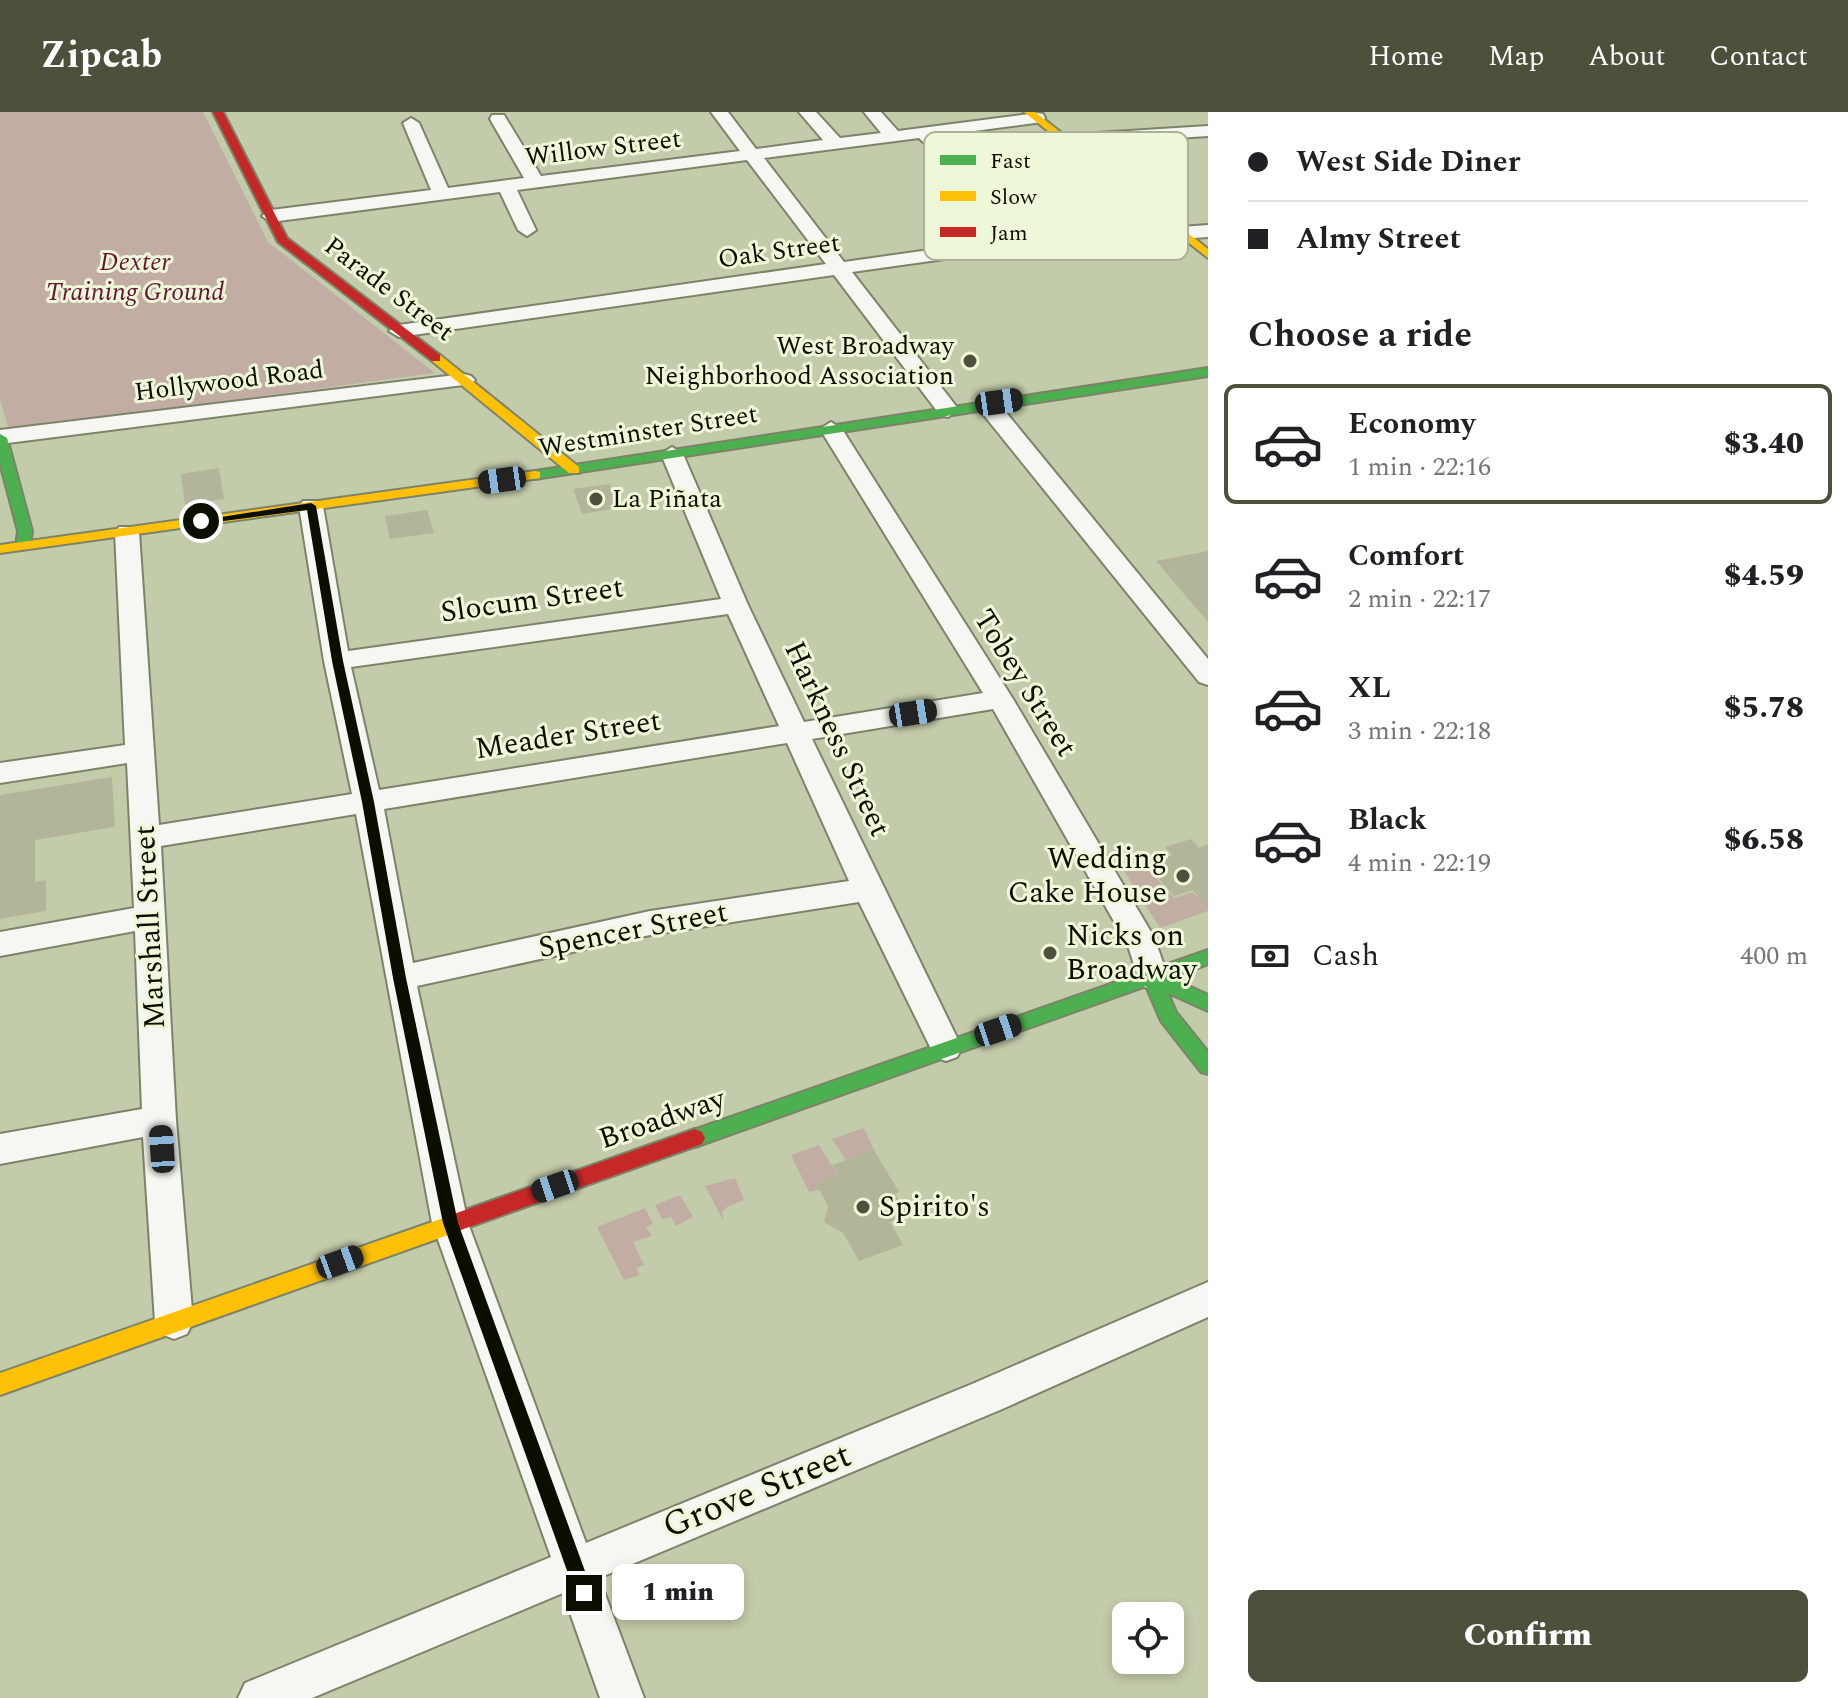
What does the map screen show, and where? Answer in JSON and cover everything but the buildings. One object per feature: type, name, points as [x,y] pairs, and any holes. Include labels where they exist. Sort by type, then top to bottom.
[{"type":"main road","name":"Parade Street","points":[[218,112],[282,240],[464,380],[574,470]]},
{"type":"main road","points":[[1033,115],[1055,132]]},
{"type":"main road","points":[[1188,239],[1208,255]]},
{"type":"main road","name":"Westminster Street","points":[[0,549],[574,470],[1208,372]]},
{"type":"main road","points":[[1,445],[25,531],[23,546]]},
{"type":"main road","name":"Broadway","points":[[0,1384],[1208,957]]},
{"type":"main road","points":[[1152,977],[1208,1003]]},
{"type":"main road","name":"Tobey Street","points":[[1152,977],[1168,1016],[1208,1066]]},
{"type":"street","points":[[719,112],[948,410]]},
{"type":"street","points":[[807,112],[836,144]]},
{"type":"street","points":[[872,112],[894,137]]},
{"type":"street","name":"Willow Street","points":[[929,132],[1033,115]]},
{"type":"street","points":[[498,119],[536,183]]},
{"type":"street","points":[[411,123],[442,195]]},
{"type":"street","points":[[1188,132],[1208,131]]},
{"type":"street","name":"Willow Street","points":[[271,216],[923,133]]},
{"type":"street","points":[[506,186],[527,230]]},
{"type":"street","name":"Oak Street","points":[[1188,229],[1208,231]]},
{"type":"street","name":"Oak Street","points":[[399,331],[924,256]]},
{"type":"street","name":"Hollywood Road","points":[[1,445],[464,380]]},
{"type":"street","points":[[987,404],[1208,676]]},
{"type":"street","name":"Tobey Street","points":[[831,429],[1000,699],[1143,945],[1152,977]]},
{"type":"street","name":"Harkness Street","points":[[672,454],[736,605],[946,1048]]},
{"type":"street","points":[[311,506],[337,661],[368,802],[450,1223],[622,1698]]},
{"type":"street","name":"Marshall Street","points":[[127,532],[159,1120],[174,1322]]},
{"type":"street","name":"Slocum Street","points":[[337,661],[736,605]]},
{"type":"street","name":"Meader Street","points":[[146,838],[1000,699]]},
{"type":"street","points":[[0,773],[139,752]]},
{"type":"street","name":"Spencer Street","points":[[400,978],[650,923],[868,889]]},
{"type":"street","points":[[0,944],[149,917]]},
{"type":"street","points":[[0,1149],[159,1120]]},
{"type":"street","name":"Grove Street","points":[[260,1698],[971,1403],[1208,1299]]},
{"type":"green space","name":"Dexter Training Ground","points":[[0,112],[203,112],[268,242],[435,373],[9,430],[0,400]]},
{"type":"green space","points":[[1143,864],[1174,898],[1193,892],[1198,897],[1208,894],[1208,911],[1160,928],[1124,871]]},
{"type":"green space","points":[[864,1128],[874,1150],[846,1160],[832,1139]]},
{"type":"green space","points":[[819,1145],[838,1176],[816,1184],[819,1190],[809,1192],[791,1155]]},
{"type":"green space","points":[[735,1178],[744,1200],[727,1207],[722,1213],[724,1222],[705,1186]]},
{"type":"green space","points":[[680,1195],[693,1217],[676,1226],[671,1217],[662,1219],[655,1205]]},
{"type":"green space","points":[[645,1208],[653,1224],[646,1227],[652,1236],[633,1242],[644,1265],[636,1268],[640,1275],[624,1280],[597,1227]]},
{"type":"traffic: fast","points":[[535,475],[1208,372]]},
{"type":"traffic: fast","points":[[0,438],[25,531],[23,546]]},
{"type":"traffic: fast","points":[[695,1138],[1208,957]]},
{"type":"traffic: fast","points":[[1152,977],[1168,1016],[1208,1066]]},
{"type":"traffic: fast","points":[[1152,977],[1208,1003]]},
{"type":"traffic: slow","points":[[1029,112],[1054,132]]},
{"type":"traffic: slow","points":[[1188,239],[1208,255]]},
{"type":"traffic: slow","points":[[436,358],[574,470]]},
{"type":"traffic: slow","points":[[0,549],[535,475]]},
{"type":"traffic: slow","points":[[0,1384],[455,1223]]},
{"type":"traffic: jam","points":[[218,112],[282,240],[436,358]]},
{"type":"traffic: jam","points":[[455,1223],[695,1138]]},
{"type":"place","name":"West Broadway Neighborhood Association","points":[[970,361]]},
{"type":"place","name":"La Piñata","points":[[596,499]]},
{"type":"place","name":"Wedding Cake House","points":[[1183,876]]},
{"type":"place","name":"Nicks on Broadway","points":[[1050,953]]},
{"type":"place","name":"Spirito's","points":[[863,1207]]},
{"type":"route","points":[[201,521],[311,506],[337,661],[368,802],[450,1223],[584,1593]]}]
